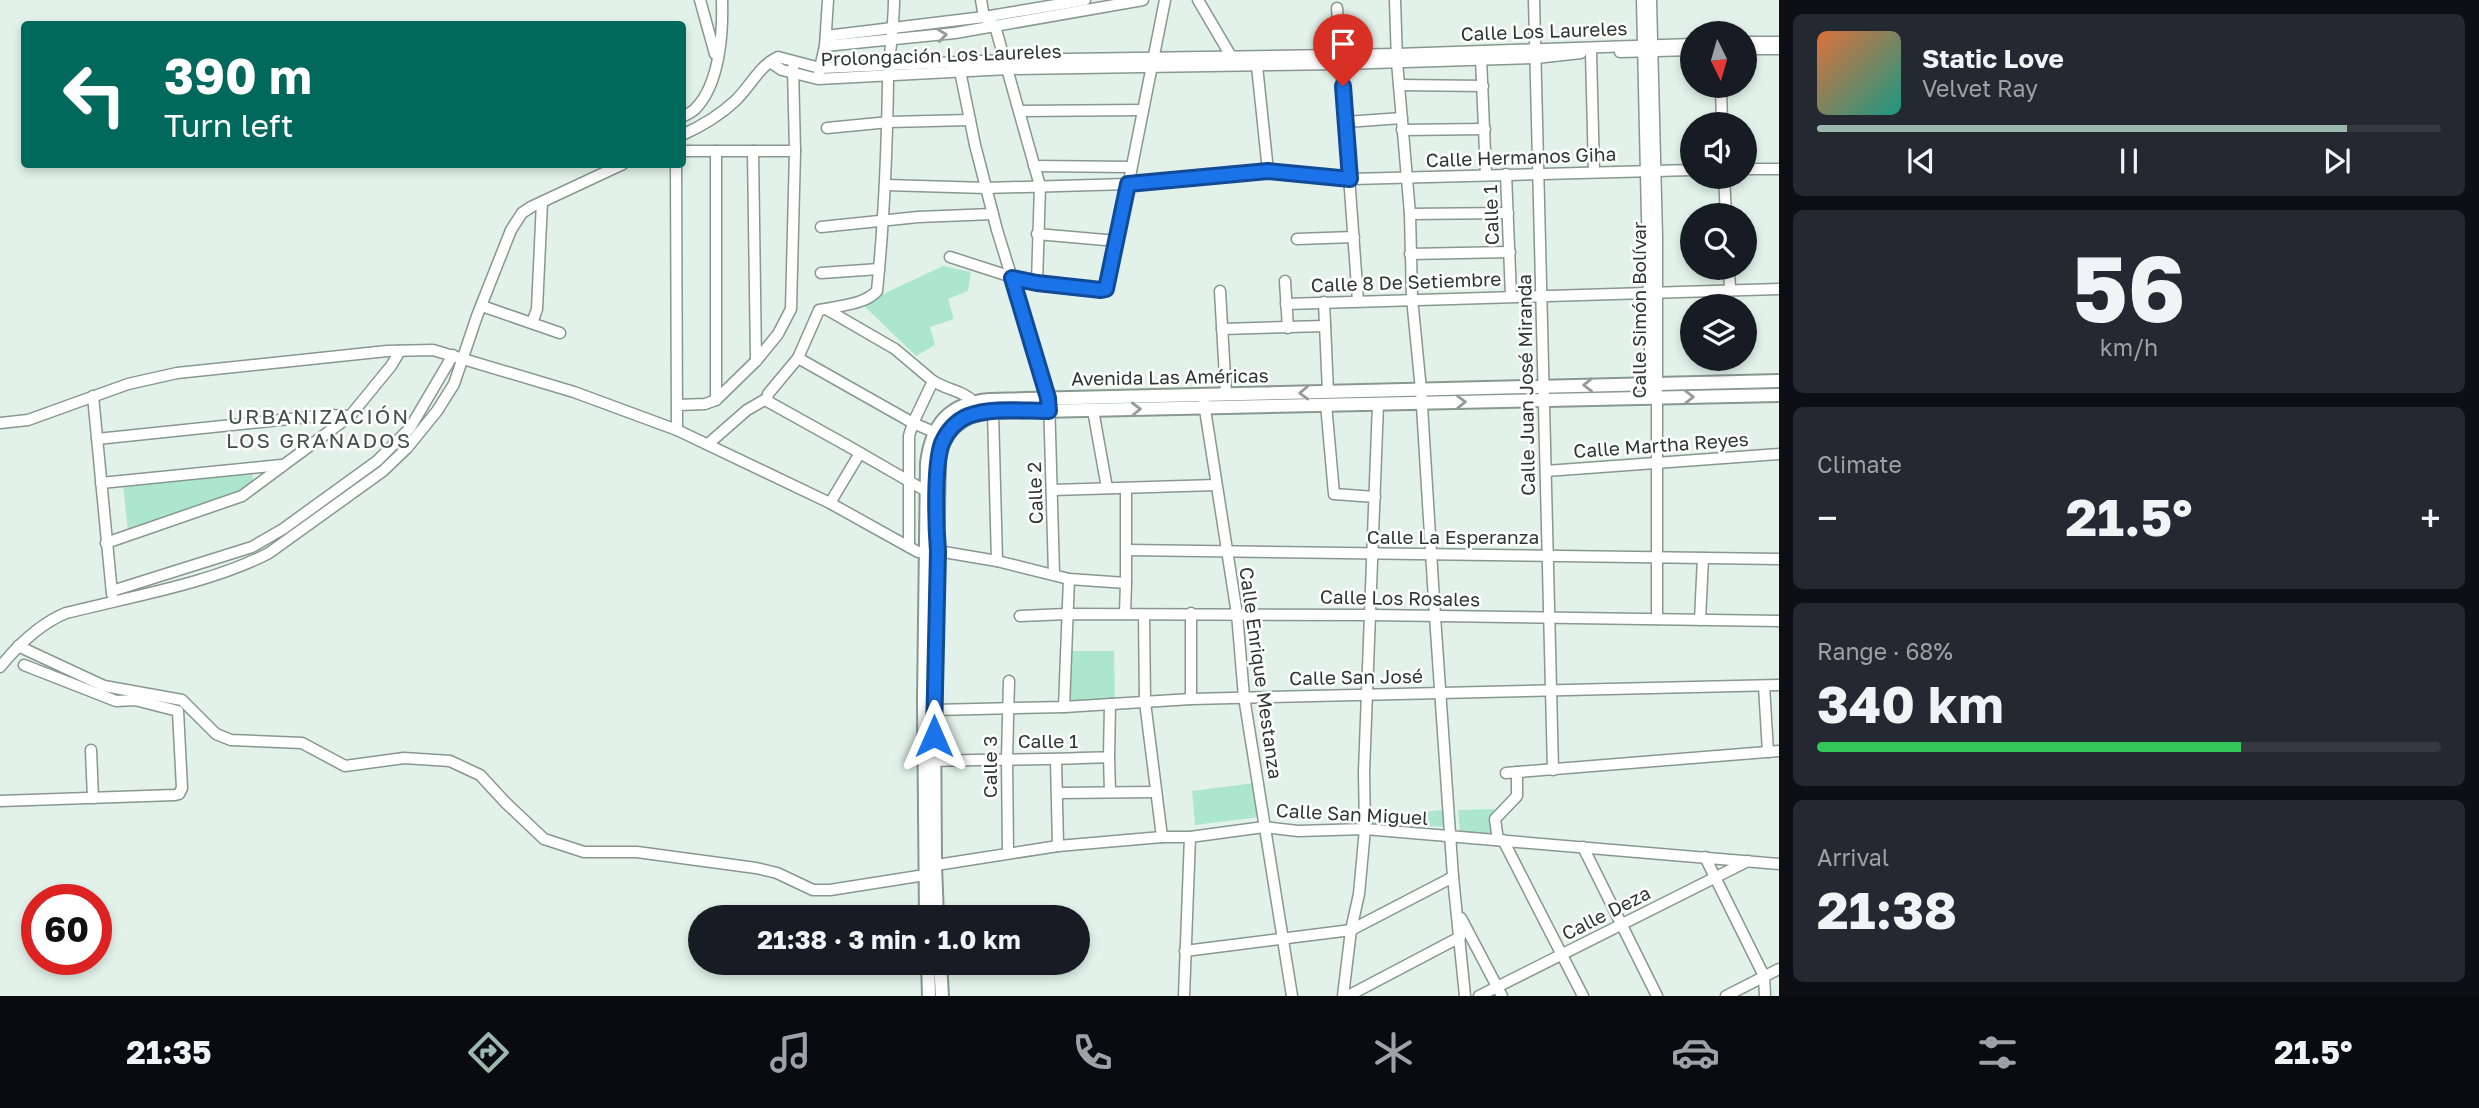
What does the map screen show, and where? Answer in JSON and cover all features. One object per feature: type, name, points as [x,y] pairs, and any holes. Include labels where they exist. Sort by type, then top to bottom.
[{"type":"main road","name":"Avenida Las Américas","points":[[928,869],[934,710],[933,551],[926,491],[926,463],[934,432],[953,410],[974,402],[1049,405],[1357,398],[1421,396],[1544,386],[1779,382]]},
{"type":"main road","name":"Avenida Las Américas","points":[[931,905],[928,869],[933,551],[942,443],[950,430],[961,420],[977,414],[1049,405],[1093,410],[1204,401],[1226,395],[1327,398]]},
{"type":"main road","name":"Avenida Las Américas","points":[[1357,398],[1378,404],[1421,396],[1544,400],[1779,396]]},
{"type":"main road","points":[[928,975],[929,996]]},
{"type":"main road","points":[[941,975],[942,996]]},
{"type":"street","points":[[700,0],[713,39],[716,62]]},
{"type":"street","points":[[686,114],[696,108],[705,95],[716,62],[721,37],[722,0]]},
{"type":"street","points":[[819,73],[828,0]]},
{"type":"street","points":[[708,444],[747,410],[766,399],[798,358],[819,310],[871,297],[877,291],[886,185],[894,0]]},
{"type":"street","points":[[981,0],[984,17],[995,26],[1040,186],[1037,283]]},
{"type":"street","points":[[825,41],[894,27],[1079,4],[1143,0]]},
{"type":"street","points":[[950,257],[1012,278],[1106,289],[1165,0]]},
{"type":"street","points":[[1198,0],[1235,62]]},
{"type":"street","points":[[1395,0],[1434,616],[1453,877],[1465,996]]},
{"type":"street","name":"Calle Juan José Miranda","points":[[1534,0],[1553,770]]},
{"type":"street","name":"Calle Simón Bolívar","points":[[1642,0],[1648,48]]},
{"type":"street","name":"Calle Simón Bolívar","points":[[1651,0],[1648,48],[1657,463],[1657,619]]},
{"type":"street","points":[[825,41],[892,41],[995,26],[1079,4]]},
{"type":"street","points":[[1337,8],[1358,301]]},
{"type":"street","points":[[1757,42],[1779,42]]},
{"type":"street","name":"Calle Los Laureles","points":[[1536,53],[1680,45]]},
{"type":"street","name":"Calle Los Laureles","points":[[1397,58],[1648,48],[1680,49]]},
{"type":"street","points":[[1757,49],[1779,49]]},
{"type":"street","points":[[1591,52],[1594,172]]},
{"type":"street","name":"Prolongación Los Laureles","points":[[819,73],[778,57],[770,62],[793,73],[819,73],[1007,64],[1481,58],[1536,53]]},
{"type":"street","name":"Calle 1","points":[[1481,58],[1486,175]]},
{"type":"street","name":"Prolongación Los Laureles","points":[[1235,62],[1257,65],[1340,60]]},
{"type":"street","points":[[678,405],[705,404],[716,400],[778,334],[791,309],[795,151],[792,61]]},
{"type":"street","points":[[686,133],[718,117],[770,62]]},
{"type":"street","points":[[1257,65],[1268,171]]},
{"type":"street","name":"Calle 2","points":[[959,66],[986,188],[1049,405],[1054,574]]},
{"type":"street","points":[[1399,85],[1483,86]]},
{"type":"street","points":[[1020,111],[1143,110]]},
{"type":"street","points":[[1346,122],[1402,118]]},
{"type":"street","points":[[827,128],[889,122],[970,120]]},
{"type":"street","points":[[1402,130],[1485,129]]},
{"type":"street","points":[[686,151],[795,151]]},
{"type":"street","points":[[716,151],[716,400]]},
{"type":"street","points":[[753,151],[755,361]]},
{"type":"street","points":[[1034,166],[1131,167]]},
{"type":"street","points":[[112,596],[236,568],[270,553],[396,459],[437,411],[454,384],[477,316],[516,220],[531,207],[614,168]]},
{"type":"street","points":[[677,168],[677,430]]},
{"type":"street","points":[[1757,169],[1779,169]]},
{"type":"street","name":"Calle Hermanos Giha","points":[[886,185],[986,188],[1128,184],[1268,171],[1350,179],[1680,170]]},
{"type":"street","name":"Calle 1","points":[[1506,174],[1511,296]]},
{"type":"street","points":[[532,323],[537,309],[542,202]]},
{"type":"street","points":[[1410,214],[1508,213]]},
{"type":"street","points":[[821,227],[918,217],[993,214]]},
{"type":"street","points":[[1037,234],[1117,241]]},
{"type":"street","points":[[1297,239],[1354,237]]},
{"type":"street","points":[[1410,254],[1510,252]]},
{"type":"street","points":[[821,273],[879,268]]},
{"type":"street","points":[[1729,280],[1730,290]]},
{"type":"street","points":[[1285,281],[1288,328]]},
{"type":"street","name":"Calle 8 De Setiembre","points":[[1286,304],[1412,298],[1779,289]]},
{"type":"street","points":[[1220,291],[1226,395]]},
{"type":"street","points":[[1324,302],[1334,494],[1375,497]]},
{"type":"street","points":[[482,306],[560,333]]},
{"type":"street","points":[[826,309],[895,349],[933,381],[948,389],[963,392],[974,402]]},
{"type":"street","points":[[1222,328],[1325,326]]},
{"type":"street","points":[[0,423],[28,420],[146,379],[177,373],[433,350],[574,392],[677,430],[830,503],[918,552],[933,551],[997,561],[1069,579],[1126,583]]},
{"type":"street","points":[[106,543],[233,501],[350,416],[400,351]]},
{"type":"street","points":[[0,667],[18,646],[53,618],[253,547],[283,529],[377,461],[410,428],[453,355]]},
{"type":"street","points":[[798,358],[913,423],[934,432]]},
{"type":"street","points":[[909,547],[909,436],[933,381]]},
{"type":"street","points":[[93,396],[112,596]]},
{"type":"street","points":[[766,399],[926,491]]},
{"type":"street","name":"Calle Enrique Mestanza","points":[[1204,401],[1237,614],[1244,697],[1292,996]]},
{"type":"street","points":[[1346,996],[1365,829],[1364,772],[1378,404]]},
{"type":"street","points":[[1093,410],[1107,488]]},
{"type":"street","points":[[993,412],[997,561]]},
{"type":"street","points":[[97,439],[328,415],[350,416]]},
{"type":"street","points":[[830,503],[860,453]]},
{"type":"street","name":"Calle Martha Reyes","points":[[1546,471],[1779,454]]},
{"type":"street","points":[[101,483],[284,465]]},
{"type":"street","points":[[252,468],[260,483]]},
{"type":"street","points":[[1053,490],[1216,485]]},
{"type":"street","points":[[1125,614],[1126,488]]},
{"type":"street","name":"Calle La Esperanza","points":[[1127,550],[1779,559]]},
{"type":"street","points":[[1700,620],[1703,558]]},
{"type":"street","points":[[1064,706],[1069,579]]},
{"type":"street","points":[[1191,613],[1191,699]]},
{"type":"street","name":"Calle Los Rosales","points":[[1020,616],[1371,614],[1779,621]]},
{"type":"street","points":[[1144,615],[1145,702],[1162,837]]},
{"type":"street","name":"Calle San Miguel","points":[[18,646],[104,686],[182,700],[216,734],[231,740],[302,743],[345,766],[404,758],[450,761],[480,775],[544,838],[584,852],[637,852],[756,868],[777,873],[813,890],[830,890],[1008,853],[1058,846],[1190,837],[1264,827],[1298,831],[1365,829],[1779,864]]},
{"type":"street","points":[[0,801],[179,794],[182,788],[178,711],[135,700],[116,701],[24,665]]},
{"type":"street","name":"Calle 3","points":[[1008,853],[1009,681]]},
{"type":"street","name":"Calle San José","points":[[934,710],[1244,697],[1779,685]]},
{"type":"street","points":[[1583,996],[1500,840],[1495,819],[1517,796],[1511,772],[1774,752],[1764,686]]},
{"type":"street","points":[[1110,791],[1111,704]]},
{"type":"street","points":[[91,750],[93,798]]},
{"type":"street","name":"Calle 1","points":[[934,761],[1110,757]]},
{"type":"street","points":[[1056,760],[1058,846]]},
{"type":"street","points":[[1057,793],[1156,792]]},
{"type":"street","points":[[1184,996],[1190,837]]},
{"type":"street","points":[[1583,847],[1657,996]]},
{"type":"street","points":[[1705,857],[1764,976],[1765,996]]},
{"type":"street","name":"Calle Deza","points":[[1479,996],[1500,991],[1562,954],[1748,861]]},
{"type":"street","points":[[1185,951],[1352,930],[1453,877]]},
{"type":"street","points":[[1457,911],[1500,991]]},
{"type":"street","points":[[1346,996],[1460,937]]},
{"type":"street","points":[[1726,996],[1779,969]]},
{"type":"green space","points":[[943,266],[971,272],[968,291],[948,299],[954,319],[930,327],[935,345],[916,356],[862,304]]},
{"type":"green space","points":[[252,473],[254,483],[243,491],[128,532],[123,484]]},
{"type":"green space","points":[[1070,651],[1114,651],[1115,700],[1072,701],[1069,697]]},
{"type":"green space","points":[[1254,783],[1260,817],[1195,825],[1192,791]]},
{"type":"green space","points":[[1494,809],[1495,835],[1460,833],[1458,810]]},
{"type":"green space","points":[[1444,810],[1446,827],[1368,823],[1368,816]]},
{"type":"district","name":"URBANIZACIÓN LOS GRANADOS","points":[[319,429]]},
{"type":"route","points":[[934,736],[937,531],[939,458],[942,443],[950,430],[969,416],[993,412],[1049,411],[1048,398],[1012,278],[1106,289],[1128,184],[1268,171],[1350,179],[1343,86]]}]
